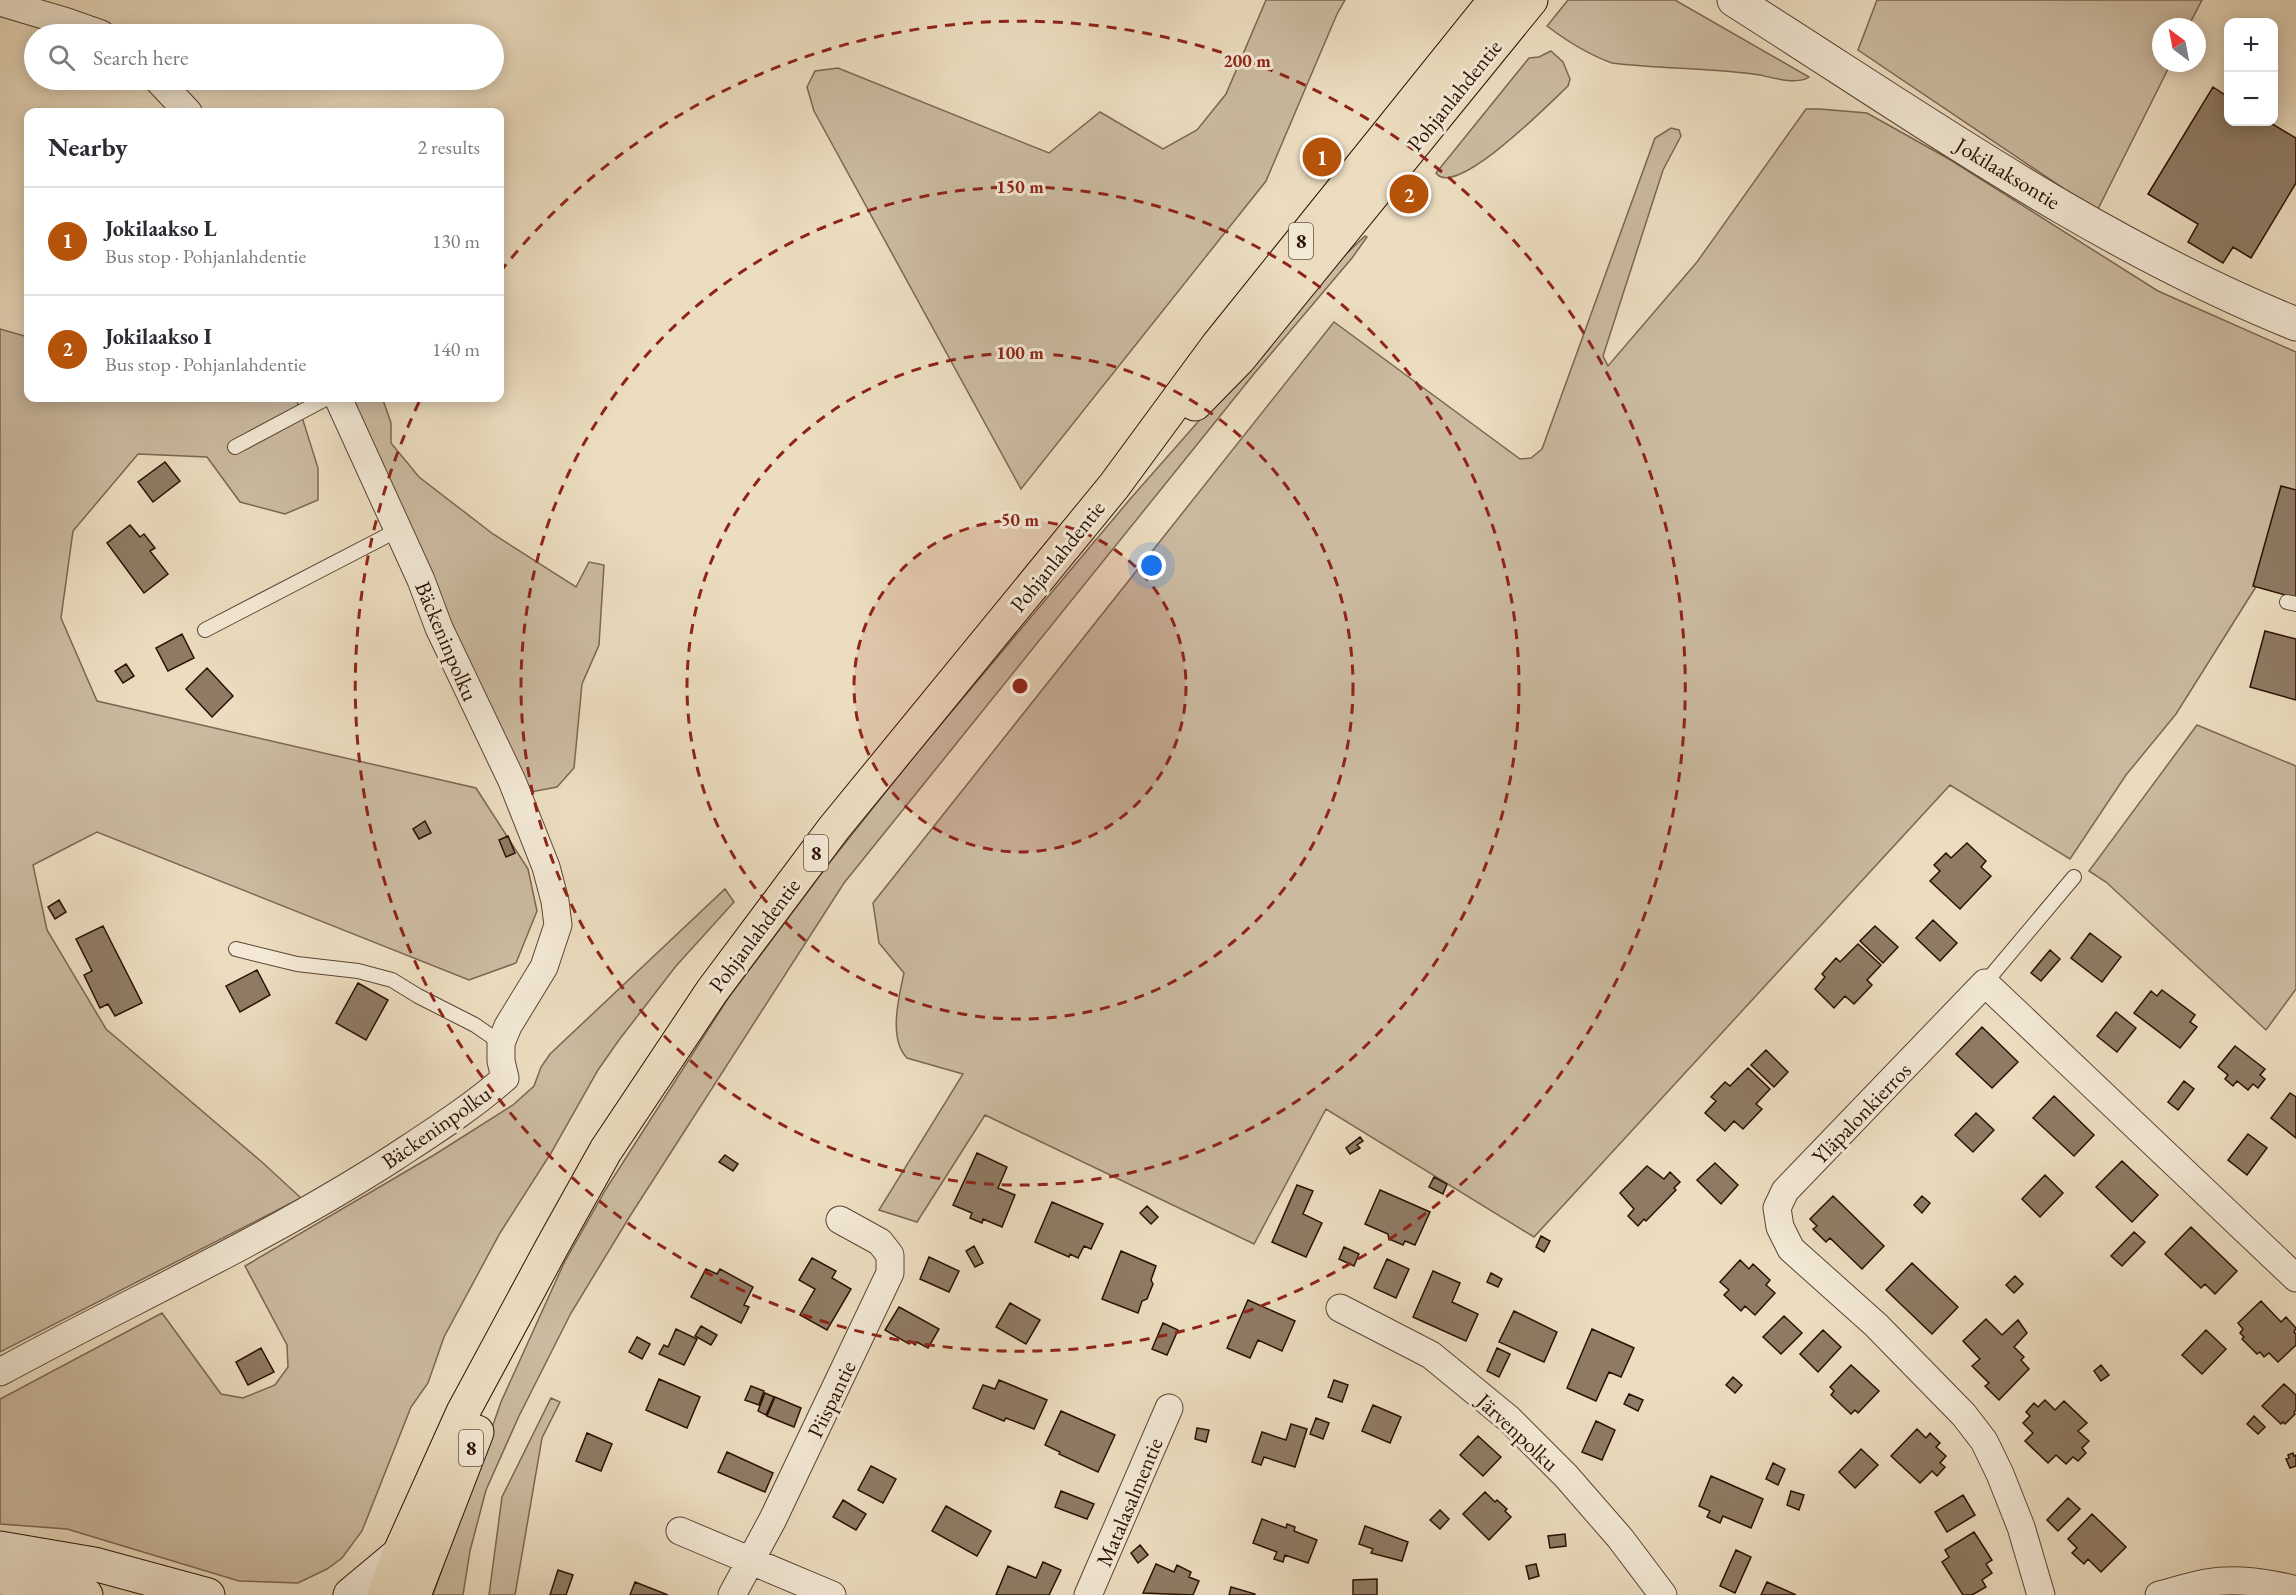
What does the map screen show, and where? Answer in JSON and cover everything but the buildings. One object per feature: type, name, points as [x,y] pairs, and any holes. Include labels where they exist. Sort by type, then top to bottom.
[{"type":"highway","name":"Pohjanlahdentie","points":[[384,1595],[399,1554],[463,1412],[606,1150],[712,991],[834,828],[1114,486],[1217,346],[1495,0]]},
{"type":"highway","name":"Pohjanlahdentie","points":[[1114,486],[1239,359],[1531,0]]},
{"type":"highway","name":"Pohjanlahdentie","points":[[414,1595],[483,1418],[524,1300]]},
{"type":"street","name":"Jokilaaksontie","points":[[1734,0],[1953,140],[2078,216],[2172,269],[2296,324]]},
{"type":"street","points":[[0,2],[73,24]]},
{"type":"street","points":[[167,90],[184,108]]},
{"type":"street","name":"Bäckeninpolku","points":[[0,1372],[268,1233],[325,1200],[439,1128],[506,1078],[501,1061],[501,1043],[508,1026],[547,957],[558,926],[555,901],[546,867],[512,781],[443,637],[421,580],[340,402]]},
{"type":"street","points":[[1986,983],[2296,1278]]},
{"type":"street","name":"Yläpalonkierros","points":[[1986,983],[1785,1191],[1777,1208],[1780,1227],[1791,1249],[1876,1325],[1964,1415],[1984,1441],[2021,1527],[2041,1595]]},
{"type":"street","name":"Piispantie","points":[[732,1595],[773,1519],[890,1273],[890,1255],[880,1242],[840,1220]]},
{"type":"street","name":"Järvenpolku","points":[[1340,1308],[1431,1355],[1509,1419],[1566,1476],[1620,1538],[1663,1595]]},
{"type":"street","name":"Matalasalmentie","points":[[1088,1595],[1169,1408]]},
{"type":"street","points":[[680,1531],[832,1595]]},
{"type":"street","points":[[0,1548],[94,1564],[208,1595]]},
{"type":"street","points":[[350,1595],[399,1554]]},
{"type":"street","points":[[0,1578],[86,1595]]},
{"type":"street","points":[[2159,1595],[2207,1583],[2240,1582],[2282,1586],[2296,1590]]},
{"type":"lane","points":[[235,447],[319,402]]},
{"type":"lane","points":[[205,630],[398,530]]},
{"type":"lane","points":[[1986,983],[2074,877]]},
{"type":"lane","points":[[236,949],[297,964],[358,971],[392,980],[475,1025],[501,1043]]},
{"type":"shaded area","points":[[1266,0],[1345,0],[1266,181],[1021,489],[814,111],[807,87],[815,71],[838,68],[1049,153],[1100,112],[1163,149],[1197,130],[1226,94]]},
{"type":"shaded area","points":[[1568,0],[1675,0],[1809,77],[1792,81],[1742,73],[1612,63],[1578,47],[1547,26]]},
{"type":"shaded area","points":[[1877,0],[2202,0],[2193,18],[2152,18],[2152,72],[2166,72],[2097,211],[1858,50]]},
{"type":"shaded area","points":[[1551,51],[1563,62],[1570,79],[1568,86],[1524,128],[1482,162],[1462,173],[1446,178],[1436,173],[1529,58],[1539,57]]},
{"type":"shaded area","points":[[1806,109],[1867,113],[1949,159],[2158,291],[2296,352],[2296,523],[2176,714],[2126,775],[2070,859],[1950,785],[1534,1237],[1326,1109],[1254,1244],[985,1115],[917,1222],[879,1210],[963,1074],[907,1058],[901,1050],[896,1017],[904,973],[879,943],[873,903],[1334,322],[1520,459],[1531,458],[1542,449],[1655,138],[1671,128],[1679,130],[1681,136],[1663,170],[1603,356],[1608,366],[1697,262]]},
{"type":"shaded area","points":[[1365,236],[1367,237],[1352,258],[1253,375],[844,883],[630,1216],[571,1313],[519,1416],[486,1490],[470,1551],[463,1595],[433,1595],[501,1402],[564,1263],[606,1189],[729,997],[830,862],[916,754],[1131,498],[1346,254]]},
{"type":"shaded area","points":[[0,329],[24,336],[24,402],[297,402],[318,468],[318,500],[285,514],[240,502],[207,457],[138,454],[73,531],[61,618],[97,701],[476,788],[528,869],[537,911],[516,963],[469,980],[97,832],[33,865],[47,930],[106,1029],[301,1198],[0,1352]]},
{"type":"shaded area","points":[[355,402],[384,402],[391,423],[391,443],[419,477],[493,534],[576,587],[589,562],[604,565],[599,645],[582,684],[574,768],[557,787],[531,792],[451,623]]},
{"type":"shaded area","points":[[2197,725],[2296,766],[2296,989],[2266,1030],[2106,882],[2089,871]]},
{"type":"shaded area","points":[[725,889],[734,902],[676,966],[619,1040],[598,1070],[551,1153],[500,1233],[444,1337],[428,1383],[411,1407],[362,1531],[342,1558],[327,1569],[298,1583],[239,1581],[67,1529],[0,1524],[0,1399],[162,1313],[221,1394],[243,1398],[275,1385],[288,1367],[287,1345],[245,1266],[434,1155],[513,1105],[534,1086],[541,1067],[550,1054]]},
{"type":"shaded area","points":[[551,1398],[560,1402],[542,1438],[515,1595],[489,1595],[502,1497]]},
{"type":"place","name":"Jokilaakso L","points":[[1322,157]]},
{"type":"place","name":"Jokilaakso I","points":[[1409,194]]}]
